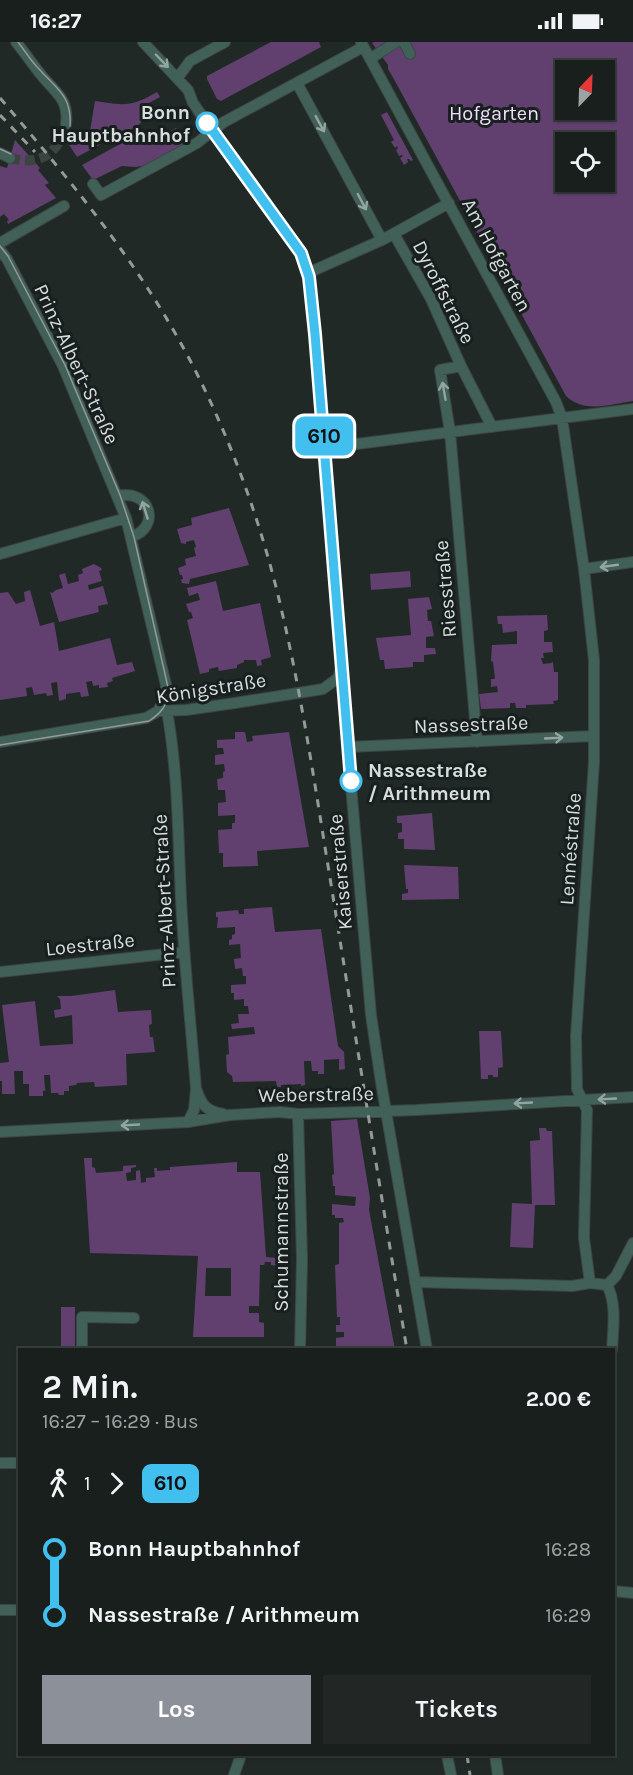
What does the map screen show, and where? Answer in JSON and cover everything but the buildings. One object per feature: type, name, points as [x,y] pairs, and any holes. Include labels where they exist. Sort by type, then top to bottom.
[{"type":"street","points":[[16,42],[58,93],[67,109],[66,124]]},
{"type":"street","name":"Kaiserstraße","points":[[143,42],[188,90],[212,130],[301,253],[308,273],[325,448],[371,1015],[427,1348]]},
{"type":"street","points":[[180,76],[190,61],[225,42]]},
{"type":"street","points":[[370,59],[396,42]]},
{"type":"street","points":[[404,42],[410,54]]},
{"type":"street","points":[[93,184],[101,195],[197,143],[224,122],[297,83],[362,44]]},
{"type":"street","name":"Am Hofgarten","points":[[362,44],[556,402],[562,418]]},
{"type":"street","points":[[297,83],[382,240]]},
{"type":"street","points":[[308,273],[382,240],[449,203]]},
{"type":"street","points":[[0,243],[64,206]]},
{"type":"street","name":"Dyroffstraße","points":[[394,234],[431,299],[492,427]]},
{"type":"street","name":"Prinz-Albert-Straße","points":[[0,250],[7,259],[63,366],[126,518],[166,685],[166,697],[162,711],[170,729],[184,952],[196,1089],[194,1110],[188,1122]]},
{"type":"street","name":"Dyroffstraße","points":[[450,432],[440,370],[461,366]]},
{"type":"street","points":[[325,448],[633,409]]},
{"type":"street","name":"Lennéstraße","points":[[562,418],[584,569],[594,660],[594,736],[576,1036],[577,1089],[587,1110],[584,1238],[590,1283]]},
{"type":"street","name":"Riesstraße","points":[[450,432],[477,742]]},
{"type":"street","points":[[117,496],[136,495],[147,506],[148,517],[145,529],[139,535],[131,537]]},
{"type":"street","points":[[0,554],[126,518]]},
{"type":"street","points":[[584,569],[633,562]]},
{"type":"street","name":"Königstraße","points":[[0,742],[146,718],[162,711],[235,703],[323,689],[338,678],[342,663]]},
{"type":"street","name":"Nassestraße","points":[[348,747],[594,736]]},
{"type":"street","name":"Loestraße","points":[[0,972],[184,952]]},
{"type":"street","points":[[196,1089],[205,1108],[211,1112],[230,1115]]},
{"type":"street","name":"Weberstraße","points":[[0,1132],[188,1122],[230,1115],[280,1112],[387,1116],[633,1097]]},
{"type":"street","name":"Schumannstraße","points":[[298,1114],[302,1259],[300,1348]]},
{"type":"street","points":[[607,1285],[616,1276],[633,1243]]},
{"type":"street","points":[[416,1287],[572,1286],[590,1283],[607,1285]]},
{"type":"street","points":[[607,1285],[611,1293],[612,1348]]},
{"type":"street","points":[[82,1348],[82,1317],[134,1318]]},
{"type":"street","points":[[0,1463],[18,1463]]},
{"type":"street","points":[[615,1591],[633,1593]]},
{"type":"street","points":[[0,1610],[18,1610]]},
{"type":"street","points":[[234,1775],[241,1756]]},
{"type":"street","points":[[447,1756],[451,1775]]},
{"type":"street","points":[[495,1756],[498,1775]]},
{"type":"green space","points":[[271,42],[319,42],[321,47],[221,101],[217,99],[207,76]]},
{"type":"green space","name":"Hofgarten","points":[[633,42],[633,401],[590,406],[573,402],[566,396],[388,69],[388,65],[372,43]]},
{"type":"green space","points":[[157,92],[160,97],[147,104],[144,120],[136,127],[111,139],[90,131],[95,101],[128,104]]},
{"type":"green space","points":[[387,112],[413,160],[407,159],[408,162],[404,165],[400,158],[403,156],[399,156],[397,146],[395,148],[391,142],[394,140],[381,115]]},
{"type":"green space","points":[[176,128],[185,145],[148,165],[122,166],[93,180],[82,165],[140,133],[149,130],[164,135]]},
{"type":"green space","points":[[62,134],[91,138],[100,141],[101,144],[77,157]]},
{"type":"green space","points":[[15,140],[40,168],[38,170],[49,183],[45,185],[56,198],[8,224],[9,220],[4,214],[0,217],[0,166],[7,168]]},
{"type":"green space","points":[[229,508],[249,565],[190,579],[189,584],[182,583],[182,575],[178,568],[186,565],[185,559],[196,556],[194,548],[196,547],[194,540],[186,544],[181,543],[177,529],[192,525],[191,518]]},
{"type":"green space","points":[[94,564],[102,570],[99,571],[102,581],[88,585],[89,590],[103,586],[108,604],[98,606],[99,612],[59,622],[50,592],[63,588],[59,575],[65,573],[68,584],[79,581],[78,575],[83,573],[82,569]]},
{"type":"green space","points":[[410,571],[411,587],[371,590],[370,574]]},
{"type":"green space","points":[[216,581],[223,611],[260,603],[271,657],[261,660],[262,665],[257,666],[256,660],[244,660],[237,665],[237,668],[219,671],[218,667],[200,674],[187,620],[193,618],[186,604],[200,600],[198,593],[189,596],[187,588]]},
{"type":"green space","points":[[30,590],[40,626],[54,622],[59,651],[110,638],[117,665],[132,662],[135,671],[112,678],[113,681],[107,683],[108,687],[99,688],[99,685],[93,686],[92,681],[86,682],[89,696],[81,697],[80,692],[66,694],[66,699],[59,701],[57,682],[51,683],[53,695],[47,696],[46,693],[34,695],[32,687],[26,688],[27,696],[0,700],[0,593],[8,592],[16,604],[25,601],[24,592]]},
{"type":"green space","points":[[429,597],[432,609],[427,610],[428,621],[431,621],[434,636],[426,637],[426,648],[435,648],[436,654],[424,655],[424,662],[413,662],[413,667],[385,669],[384,660],[380,660],[376,638],[411,635],[408,599]]},
{"type":"green space","points":[[547,615],[548,630],[544,631],[544,642],[552,642],[553,652],[543,653],[544,658],[541,658],[543,664],[553,662],[554,672],[558,672],[558,700],[553,701],[554,704],[526,705],[526,708],[516,708],[515,703],[510,703],[510,708],[481,709],[479,694],[498,692],[497,686],[491,687],[491,679],[495,679],[491,661],[492,645],[517,644],[517,631],[503,633],[502,624],[498,624],[497,616]]},
{"type":"green space","points":[[235,732],[245,732],[247,742],[253,741],[252,736],[289,732],[309,847],[257,851],[258,866],[223,867],[223,853],[219,853],[218,830],[232,829],[235,815],[218,816],[218,803],[226,802],[225,790],[218,790],[217,779],[223,778],[225,771],[224,764],[215,765],[215,755],[224,754],[223,748],[217,748],[217,740],[235,739]]},
{"type":"green space","points":[[432,813],[435,850],[404,849],[404,839],[398,839],[398,833],[402,832],[402,823],[397,823],[397,816]]},
{"type":"green space","points":[[404,865],[458,867],[459,899],[402,900],[402,894],[408,893]]},
{"type":"green space","points":[[272,907],[275,932],[321,929],[338,1046],[344,1052],[345,1069],[339,1070],[339,1059],[324,1060],[324,1074],[312,1071],[311,1061],[304,1061],[305,1085],[301,1086],[301,1084],[277,1087],[276,1081],[233,1082],[232,1076],[227,1072],[228,1037],[255,1034],[254,1027],[232,1029],[231,1024],[239,1023],[238,1014],[249,1014],[248,1006],[244,1006],[244,999],[234,1000],[234,993],[231,993],[231,985],[246,984],[246,976],[243,976],[242,968],[235,969],[234,959],[241,958],[240,944],[229,945],[229,940],[235,934],[235,927],[217,928],[216,912],[238,910],[239,914],[244,914],[244,909]]},
{"type":"green space","points":[[115,990],[118,1012],[151,1010],[150,1037],[153,1037],[155,1052],[126,1054],[127,1085],[95,1087],[94,1082],[77,1083],[69,1086],[69,1091],[64,1091],[64,1095],[59,1095],[51,1093],[50,1075],[44,1075],[46,1090],[43,1091],[43,1096],[29,1096],[29,1084],[23,1084],[23,1071],[14,1071],[15,1094],[2,1094],[0,1063],[9,1062],[2,1005],[35,1001],[40,1046],[73,1044],[72,1015],[55,1018],[54,1010],[61,1009],[60,999],[57,996]]},
{"type":"green space","points":[[479,1031],[501,1031],[503,1067],[498,1068],[498,1077],[488,1075],[488,1079],[481,1079]]},
{"type":"green space","points":[[357,1119],[370,1198],[369,1210],[395,1348],[336,1348],[336,1338],[344,1337],[344,1332],[336,1332],[336,1325],[340,1325],[340,1317],[337,1317],[335,1265],[339,1264],[339,1223],[344,1222],[343,1218],[335,1218],[335,1215],[332,1215],[332,1204],[355,1206],[356,1197],[335,1195],[332,1175],[334,1174],[331,1121]]},
{"type":"green space","points":[[539,1128],[552,1131],[555,1205],[535,1205],[533,1248],[510,1247],[512,1203],[532,1204],[530,1141],[540,1140]]},
{"type":"green space","points":[[84,1158],[92,1158],[92,1167],[95,1168],[96,1173],[123,1171],[123,1166],[136,1165],[131,1168],[131,1172],[126,1173],[127,1181],[136,1180],[136,1171],[140,1170],[141,1183],[146,1182],[146,1178],[155,1177],[154,1168],[157,1168],[157,1171],[170,1170],[170,1167],[237,1162],[237,1172],[260,1172],[266,1257],[278,1258],[278,1266],[271,1265],[271,1262],[260,1265],[259,1306],[249,1306],[249,1313],[259,1313],[259,1322],[264,1323],[264,1337],[193,1337],[198,1256],[90,1253]],"holes":[[[206,1268],[231,1268],[231,1296],[205,1296]]]},
{"type":"green space","points":[[61,1307],[75,1307],[75,1348],[61,1348]]},
{"type":"tunnel","points":[[10,158],[31,160],[47,155],[58,143],[66,124]]},
{"type":"tram line","points":[[18,42],[33,63],[66,100],[69,107],[70,126]]},
{"type":"tram line","points":[[0,149],[11,154]]},
{"type":"tram line","points":[[0,246],[8,256],[65,365],[120,495],[134,537],[169,692],[163,709],[149,721],[0,745]]},
{"type":"railway","points":[[0,98],[84,200],[136,270],[160,307],[215,411],[258,524],[275,582],[303,714],[407,1348]]},
{"type":"railway","points":[[0,115],[35,152]]},
{"type":"railway","points":[[467,1756],[470,1775]]},
{"type":"bus line","name":"610","points":[[207,123],[301,253],[310,281],[351,781]]},
{"type":"place","name":"Bonn Hauptbahnhof","points":[[207,123]]},
{"type":"place","name":"Nassestraße / Arithmeum","points":[[351,781]]}]
